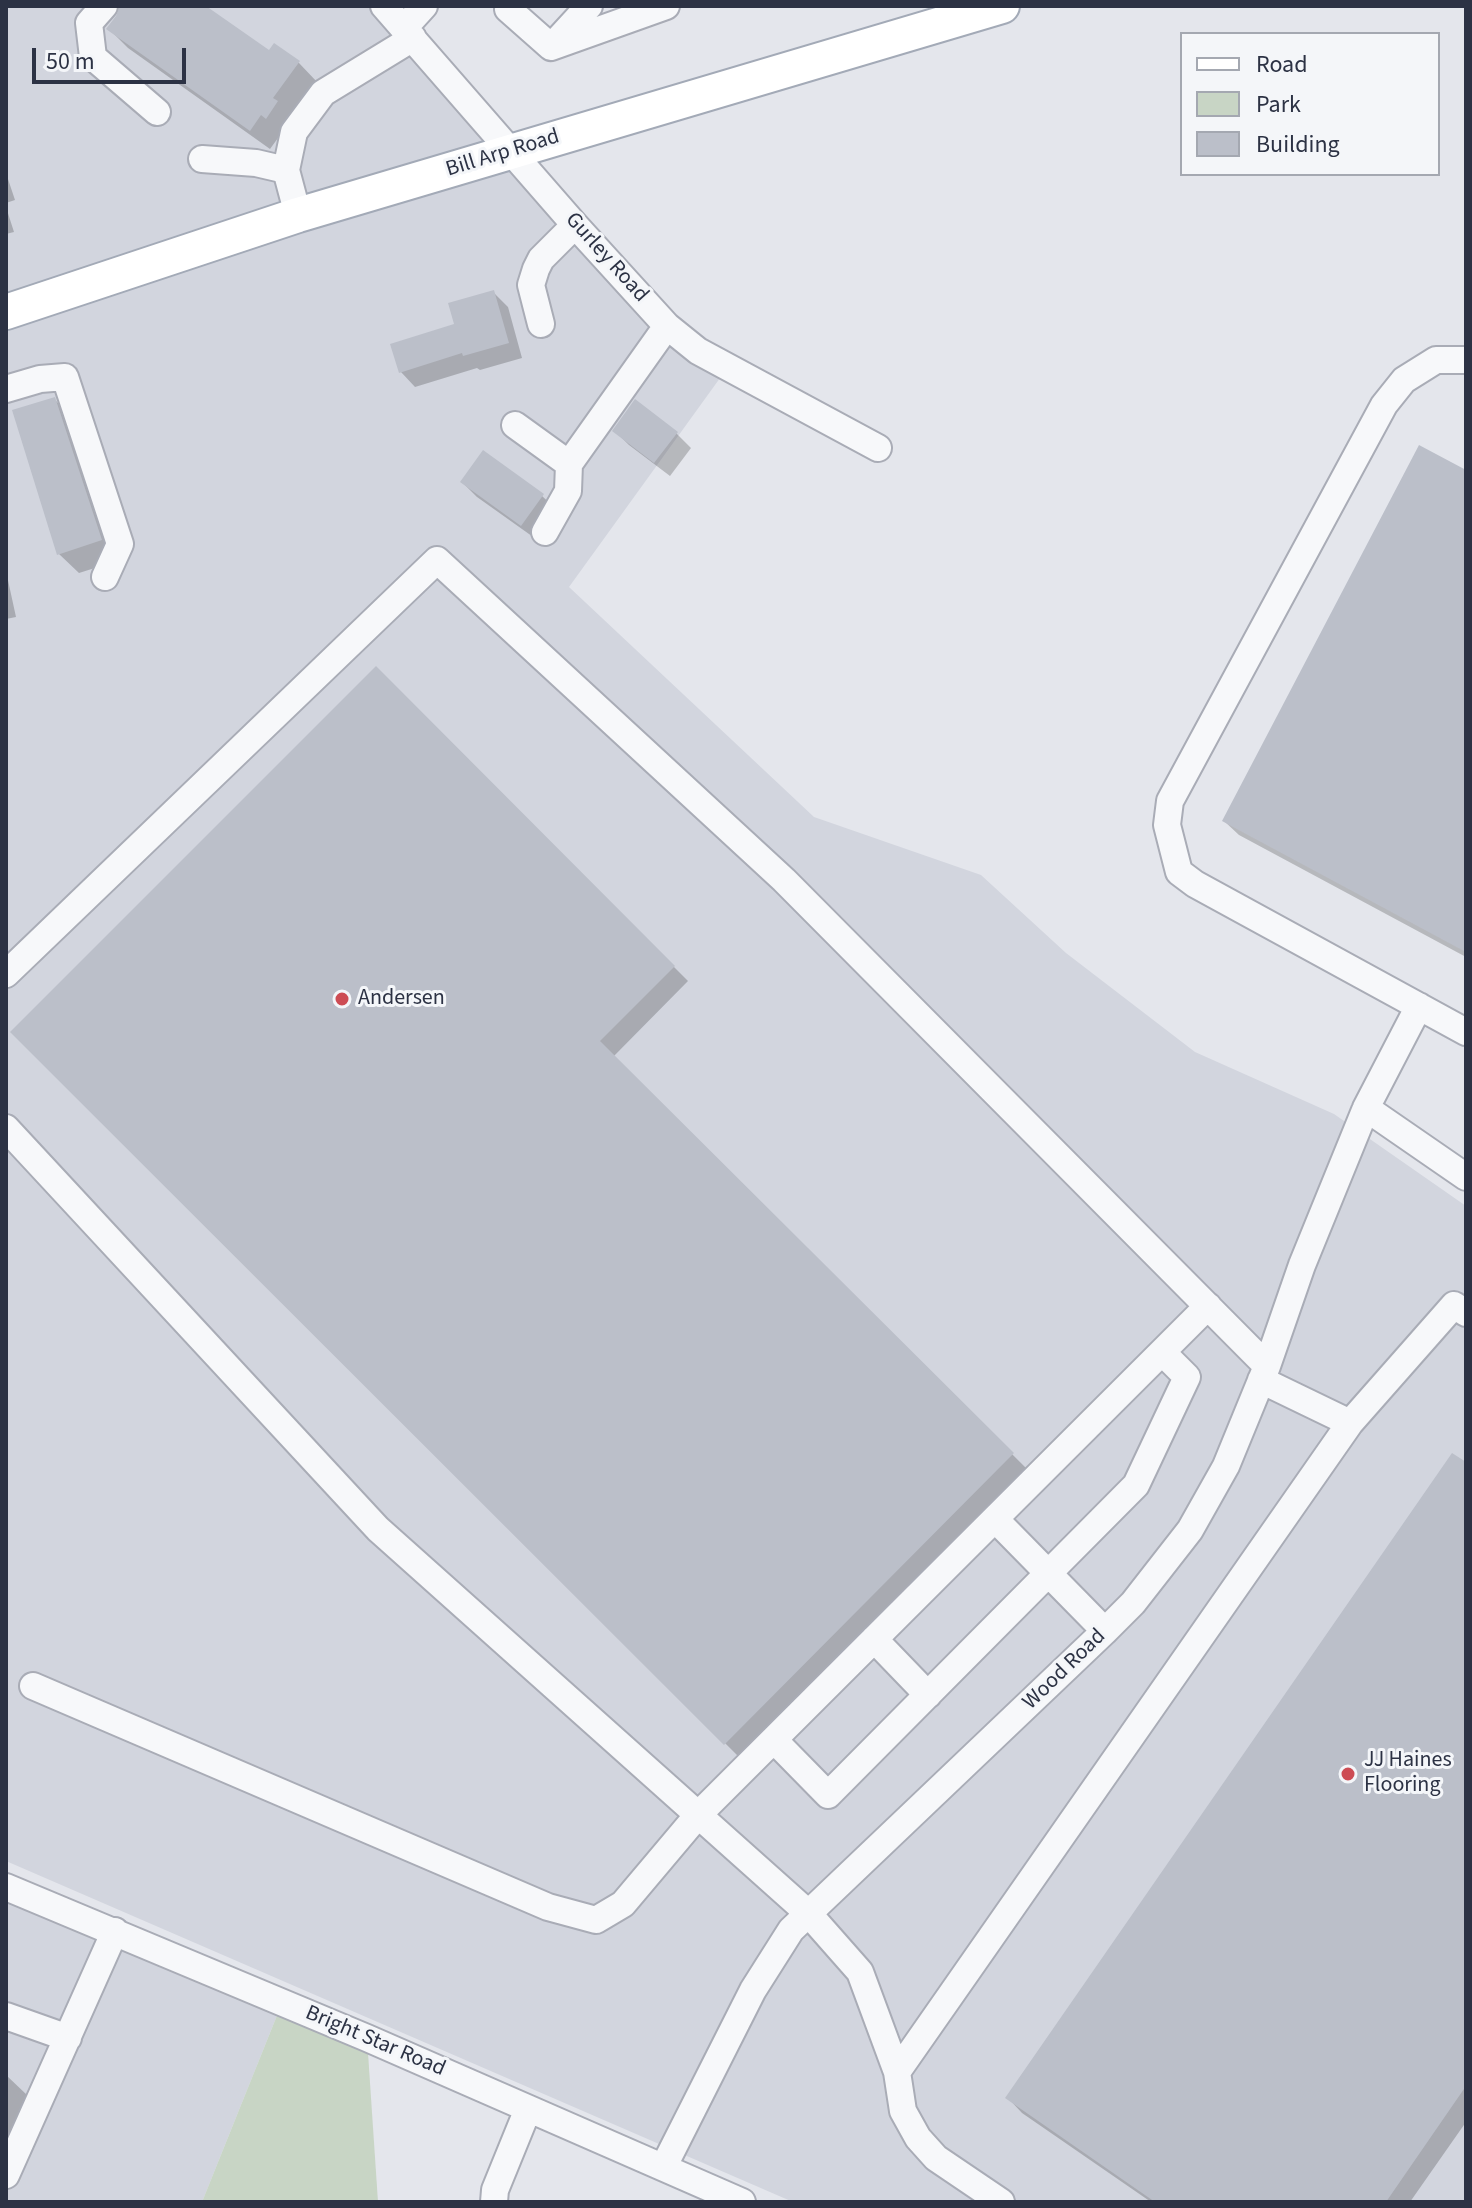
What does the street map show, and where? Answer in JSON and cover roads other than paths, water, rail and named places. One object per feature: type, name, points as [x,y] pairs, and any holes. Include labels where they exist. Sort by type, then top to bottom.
[{"type":"main road","name":"Bill Arp Road","points":[[6,312],[298,215],[511,152],[921,19],[995,7]]},
{"type":"street","points":[[104,6],[89,23],[93,57],[157,112]]},
{"type":"street","name":"Gurley Road","points":[[384,6],[667,326],[698,351],[878,448]]},
{"type":"street","points":[[298,215],[286,170],[294,132],[323,93],[409,33],[424,6]]},
{"type":"street","points":[[510,6],[508,9],[551,47]]},
{"type":"street","points":[[551,47],[589,6]]},
{"type":"street","points":[[551,47],[666,6]]},
{"type":"street","points":[[202,159],[256,163],[286,170]]},
{"type":"street","points":[[541,324],[531,285],[536,269],[541,259],[575,225]]},
{"type":"street","points":[[545,532],[568,491],[569,464],[667,326]]},
{"type":"street","points":[[1466,360],[1436,360],[1404,380],[1384,405],[1170,801],[1167,825],[1179,872],[1195,884],[1466,1032]]},
{"type":"street","points":[[6,389],[40,379],[65,377],[120,544],[105,577]]},
{"type":"street","points":[[515,425],[569,464]]},
{"type":"street","points":[[6,974],[437,560],[784,880],[1208,1306],[1264,1373],[1350,1423]]},
{"type":"street","name":"Wood Road","points":[[664,2166],[753,1990],[791,1930],[1133,1603],[1190,1530],[1226,1466],[1264,1373],[1302,1265],[1366,1108],[1419,1006]]},
{"type":"street","points":[[1366,1108],[1466,1177]]},
{"type":"street","points":[[6,1128],[378,1529],[808,1913],[860,1972],[897,2072],[903,2111],[918,2138],[936,2158],[1001,2202]]},
{"type":"street","points":[[897,2072],[1350,1423],[1454,1305],[1466,1313]]},
{"type":"street","points":[[33,1686],[548,1907],[596,1920],[623,1904],[698,1815],[1208,1306]]},
{"type":"street","points":[[774,1740],[828,1795],[1136,1485],[1187,1377],[1162,1352]]},
{"type":"street","points":[[995,1519],[1105,1631]]},
{"type":"street","points":[[874,1639],[928,1695]]},
{"type":"street","name":"Bright Star Road","points":[[6,1887],[115,1931],[742,2202]]},
{"type":"street","points":[[6,2175],[115,1931]]},
{"type":"street","points":[[7,2020],[68,2038]]},
{"type":"street","points":[[494,2202],[495,2190],[528,2109]]},
{"type":"place","name":"Andersen","points":[[342,999]]},
{"type":"place","name":"JJ Haines Flooring","points":[[1348,1774]]}]
